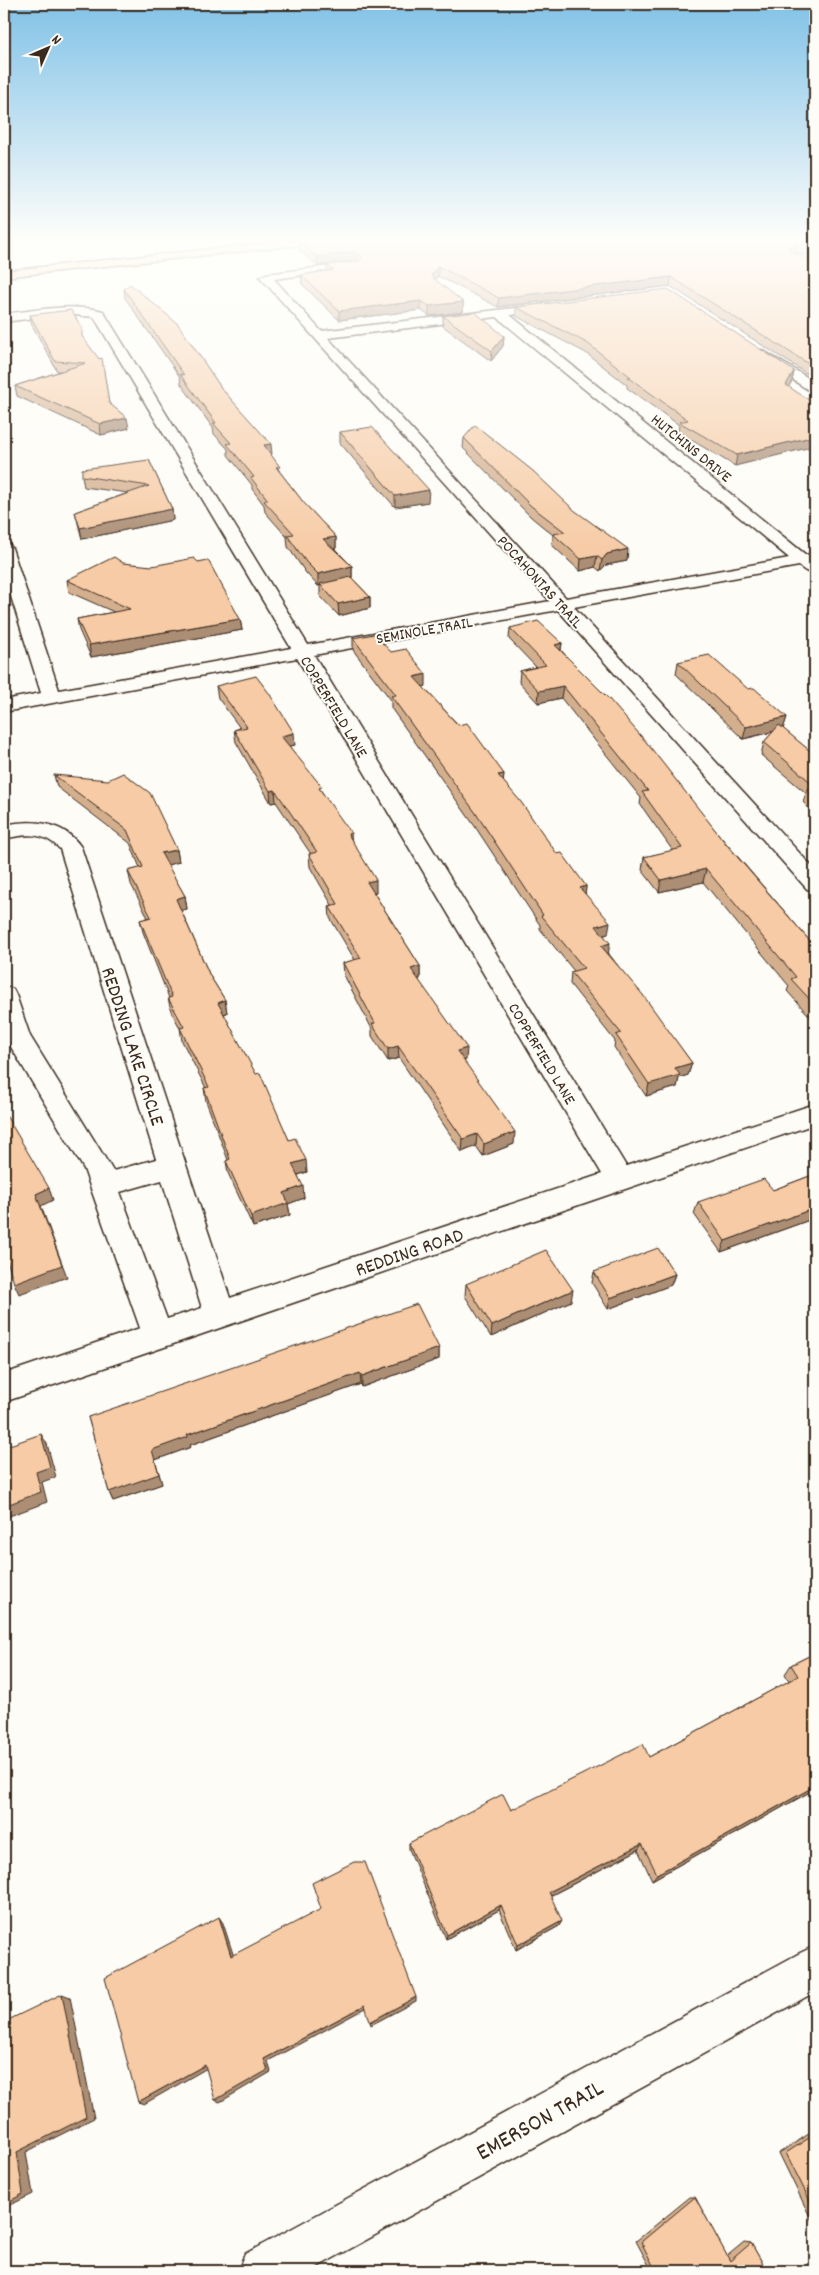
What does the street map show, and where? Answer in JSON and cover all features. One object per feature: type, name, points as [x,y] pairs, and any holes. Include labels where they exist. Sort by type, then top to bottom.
[{"type":"street","name":"COPPERFIELD LANE","points":[[117,343],[620,1180]]},
{"type":"street","name":"POCAHONTAS TRAIL","points":[[325,343],[815,884]]},
{"type":"street","name":"HUTCHINS DRIVE","points":[[538,343],[811,563]]},
{"type":"street","points":[[749,345],[815,388]]},
{"type":"street","points":[[4,548],[52,696]]},
{"type":"street","name":"SEMINOLE TRAIL","points":[[4,706],[561,603],[811,563]]},
{"type":"street","name":"REDDING LAKE CIRCLE","points":[[4,832],[20,828],[52,831],[62,836],[70,847],[220,1315]]},
{"type":"street","points":[[4,995],[18,1036],[97,1167],[158,1336]]},
{"type":"street","name":"REDDING ROAD","points":[[4,1388],[815,1114]]},
{"type":"street","points":[[104,1185],[172,1166]]},
{"type":"street","name":"EMERSON TRAIL","points":[[262,2271],[815,1968]]},
{"type":"building","points":[[45,343],[87,343],[99,359],[102,358],[109,403],[127,418],[100,424],[15,386],[86,363],[55,361]]},
{"type":"building","points":[[162,343],[191,343],[222,389],[271,444],[264,445],[280,467],[276,467],[304,503],[336,537],[323,539],[352,566],[318,574],[306,562],[287,535],[294,534],[264,501],[268,500],[251,478],[254,477],[227,444],[231,443],[213,423],[216,423],[180,374],[184,375]]},
{"type":"building","points":[[481,343],[498,343],[492,351]]},
{"type":"building","points":[[587,343],[751,343],[794,371],[786,385],[815,404],[815,436],[737,455],[679,422],[688,420],[628,377],[631,377]]},
{"type":"building","points":[[776,343],[815,343],[815,368]]},
{"type":"building","points":[[475,425],[533,471],[574,510],[628,549],[607,554],[602,560],[597,556],[581,559],[553,534],[565,532],[531,506],[464,438]]},
{"type":"building","points":[[372,427],[429,490],[395,496],[340,432]]},
{"type":"building","points":[[149,460],[172,509],[80,528],[75,512],[149,486],[82,476],[82,469]]},
{"type":"building","points":[[114,557],[123,563],[152,566],[194,558],[198,562],[208,560],[240,619],[89,645],[77,619],[130,609],[67,580]]},
{"type":"building","points":[[351,577],[370,597],[338,604],[320,584]]},
{"type":"building","points":[[538,621],[562,643],[555,645],[609,699],[647,743],[727,845],[815,947],[815,1005],[791,979],[796,977],[706,869],[661,880],[644,857],[682,848],[642,792],[648,791],[563,686],[539,691],[520,671],[546,665],[510,628]]},
{"type":"building","points":[[374,634],[391,652],[406,649],[426,674],[414,677],[458,725],[467,723],[504,774],[498,775],[521,802],[557,854],[562,853],[586,886],[580,888],[610,922],[596,926],[610,943],[601,946],[643,995],[692,1063],[675,1068],[680,1075],[649,1084],[616,1035],[621,1033],[571,972],[584,968],[541,916],[543,915],[475,812],[391,696],[396,695],[353,638]]},
{"type":"building","points":[[709,655],[748,689],[754,688],[787,717],[746,727],[678,662]]},
{"type":"building","points":[[256,676],[294,733],[281,736],[322,787],[319,788],[351,833],[348,834],[376,880],[367,882],[420,966],[411,969],[467,1048],[457,1051],[515,1132],[484,1144],[477,1134],[463,1139],[398,1046],[388,1049],[372,1024],[375,1023],[343,963],[361,958],[329,906],[338,904],[309,854],[317,852],[275,790],[270,791],[234,730],[247,727],[216,686]]},
{"type":"building","points":[[779,725],[815,755],[815,786],[764,742]]},
{"type":"building","points":[[123,773],[150,793],[177,850],[161,853],[185,896],[176,899],[210,976],[225,1000],[218,1003],[256,1074],[260,1073],[289,1140],[295,1138],[306,1160],[292,1164],[303,1186],[284,1193],[288,1203],[251,1216],[226,1161],[230,1159],[204,1088],[209,1087],[180,1028],[184,1027],[168,998],[172,997],[140,920],[151,917],[128,871],[143,867],[127,830],[54,775],[108,780]]},
{"type":"building","points":[[815,788],[815,798],[807,790]]},
{"type":"building","points":[[4,1114],[49,1188],[36,1194],[62,1265],[14,1283],[4,1251]]},
{"type":"building","points":[[815,1174],[815,1208],[725,1241],[698,1202],[764,1179],[773,1190]]},
{"type":"building","points":[[658,1248],[675,1274],[610,1298],[594,1272]]},
{"type":"building","points":[[546,1250],[573,1290],[492,1326],[466,1284]]},
{"type":"building","points":[[417,1304],[439,1348],[362,1376],[360,1373],[187,1435],[188,1437],[152,1450],[159,1474],[109,1492],[88,1417]]},
{"type":"building","points":[[41,1434],[50,1467],[36,1472],[41,1492],[4,1506],[4,1447]]},
{"type":"building","points":[[815,1653],[815,1786],[657,1874],[642,1844],[549,1892],[562,1921],[518,1945],[501,1905],[447,1935],[409,1843],[503,1794],[511,1810],[643,1744],[649,1757],[798,1676],[791,1665]]},
{"type":"building","points":[[354,1862],[365,1862],[416,1997],[370,2022],[365,2005],[264,2059],[268,2070],[215,2100],[205,2065],[138,2102],[105,1978],[219,1917],[231,1956],[321,1909],[312,1883]]},
{"type":"building","points":[[62,1994],[86,2117],[17,2152],[23,2194],[4,2204],[4,2022]]},
{"type":"building","points":[[815,2134],[815,2211],[786,2153]]},
{"type":"building","points":[[695,2197],[730,2261],[751,2243],[767,2271],[656,2271],[641,2242]]}]
